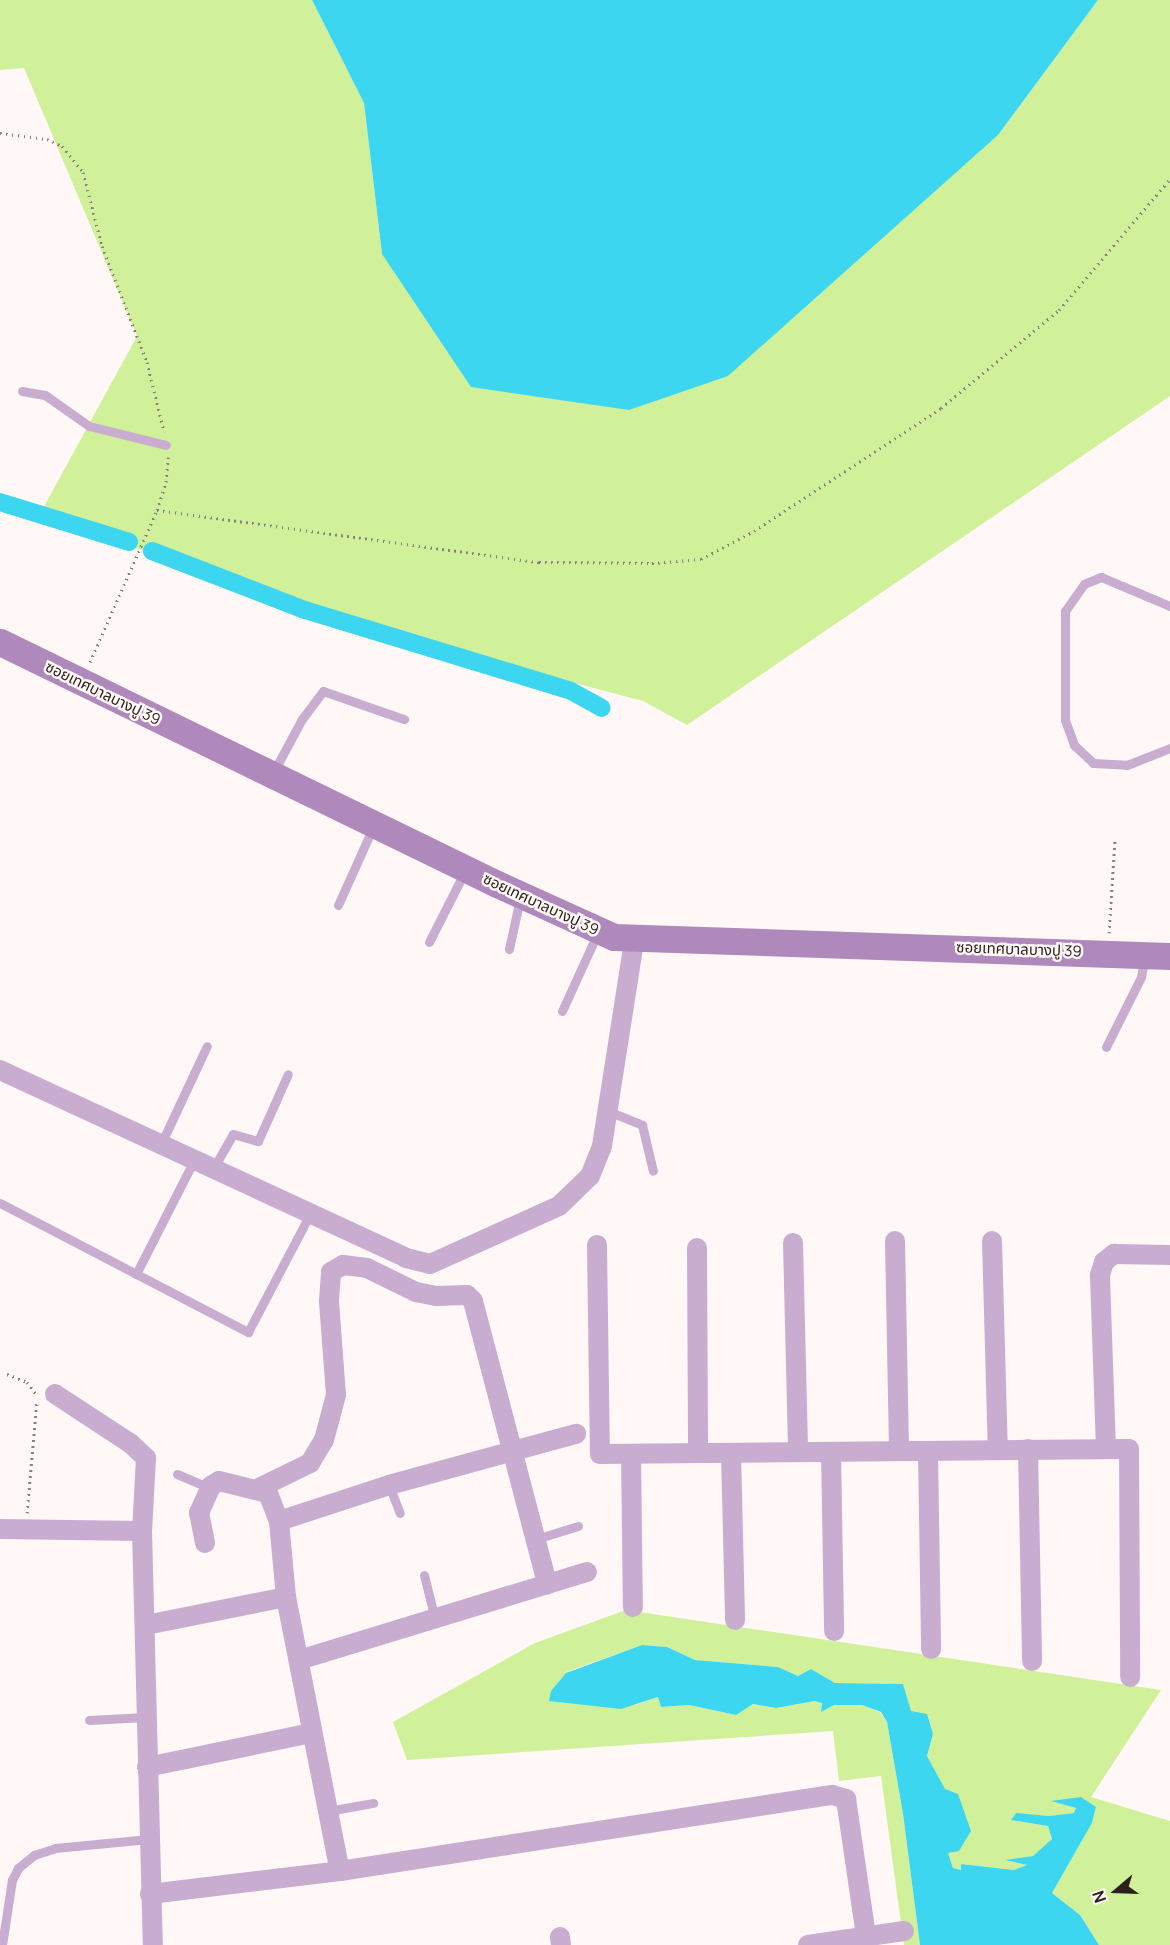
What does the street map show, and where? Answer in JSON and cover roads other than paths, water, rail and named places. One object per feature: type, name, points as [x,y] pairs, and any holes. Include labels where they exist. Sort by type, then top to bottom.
[{"type":"street","name":"ซอยเทศบาลบางปู 39","points":[[0,642],[598,932],[634,941],[833,942],[1157,955]]},
{"type":"street","points":[[0,1070],[418,1262],[445,1260],[559,1206],[574,1195],[590,1176],[602,1146],[634,941]]},
{"type":"street","points":[[895,1241],[899,1451]]},
{"type":"street","points":[[992,1241],[998,1450]]},
{"type":"street","points":[[793,1243],[798,1452]]},
{"type":"street","points":[[597,1245],[600,1454],[1129,1449],[1130,1677]]},
{"type":"street","points":[[697,1248],[698,1453]]},
{"type":"street","points":[[1106,1449],[1102,1268],[1114,1254],[1170,1255]]},
{"type":"street","points":[[259,1488],[310,1463],[324,1440],[336,1395],[328,1277],[343,1265],[382,1273],[416,1292],[470,1297],[514,1453],[547,1584]]},
{"type":"street","points":[[55,1394],[145,1456],[142,1531],[153,1945]]},
{"type":"street","points":[[279,1521],[389,1485],[514,1453],[576,1434]]},
{"type":"street","points":[[1028,1449],[1032,1661]]},
{"type":"street","points":[[928,1451],[931,1649]]},
{"type":"street","points":[[831,1452],[834,1631]]},
{"type":"street","points":[[731,1453],[735,1620]]},
{"type":"street","points":[[631,1454],[633,1607]]},
{"type":"street","points":[[206,1543],[199,1513],[210,1488],[219,1481],[259,1488],[268,1493],[279,1521],[286,1597],[311,1733],[340,1870]]},
{"type":"street","points":[[0,1529],[142,1531]]},
{"type":"street","points":[[299,1660],[588,1572]]},
{"type":"street","points":[[146,1625],[286,1597]]},
{"type":"street","points":[[147,1767],[311,1733]]},
{"type":"street","points":[[150,1894],[340,1870],[842,1795],[848,1806],[866,1936]]},
{"type":"street","points":[[808,1945],[904,1930]]},
{"type":"lane","points":[[22,391],[45,395],[89,426],[166,445]]},
{"type":"lane","points":[[1170,606],[1101,577],[1084,584],[1065,611],[1065,720],[1074,745],[1093,763],[1127,765],[1170,748]]},
{"type":"lane","points":[[272,775],[302,719],[323,691],[404,719]]},
{"type":"lane","points":[[338,905],[374,825]]},
{"type":"lane","points":[[429,942],[466,869]]},
{"type":"lane","points":[[509,949],[520,895]]},
{"type":"lane","points":[[562,1011],[598,932]]},
{"type":"lane","points":[[1106,1047],[1141,977],[1157,955]]},
{"type":"lane","points":[[161,1144],[207,1046]]},
{"type":"lane","points":[[213,1169],[233,1134],[258,1141],[288,1074]]},
{"type":"lane","points":[[608,1111],[642,1125],[653,1171]]},
{"type":"lane","points":[[136,1274],[194,1160]]},
{"type":"lane","points":[[0,1203],[248,1332],[310,1214]]},
{"type":"lane","points":[[177,1474],[210,1488]]},
{"type":"lane","points":[[389,1485],[400,1513]]},
{"type":"lane","points":[[536,1539],[578,1526]]},
{"type":"lane","points":[[424,1575],[435,1619]]},
{"type":"lane","points":[[89,1720],[146,1717]]},
{"type":"lane","points":[[328,1811],[373,1803]]},
{"type":"lane","points":[[2,1945],[12,1880],[18,1868],[34,1855],[55,1848],[149,1839]]},
{"type":"water","points":[[312,0],[1098,0],[998,135],[728,376],[629,410],[471,387],[382,254],[364,103]]},
{"type":"water","points":[[642,1645],[667,1647],[695,1660],[778,1667],[798,1676],[811,1669],[835,1683],[903,1684],[911,1711],[927,1714],[933,1734],[927,1756],[945,1789],[958,1794],[971,1831],[959,1851],[948,1853],[953,1868],[961,1870],[961,1864],[1014,1870],[1027,1865],[1005,1860],[1033,1856],[1052,1839],[1048,1826],[1011,1820],[1016,1813],[1049,1816],[1074,1813],[1076,1808],[1051,1801],[1081,1797],[1096,1807],[1092,1823],[1052,1893],[1080,1915],[1099,1945],[920,1945],[903,1814],[887,1722],[881,1712],[862,1705],[834,1705],[821,1712],[822,1703],[815,1701],[776,1708],[753,1704],[736,1715],[689,1705],[661,1707],[658,1697],[621,1709],[549,1701],[551,1691],[566,1673]]},
{"type":"waterway","points":[[0,502],[129,542]]},
{"type":"waterway","points":[[152,551],[305,610],[571,691],[602,708]]}]
